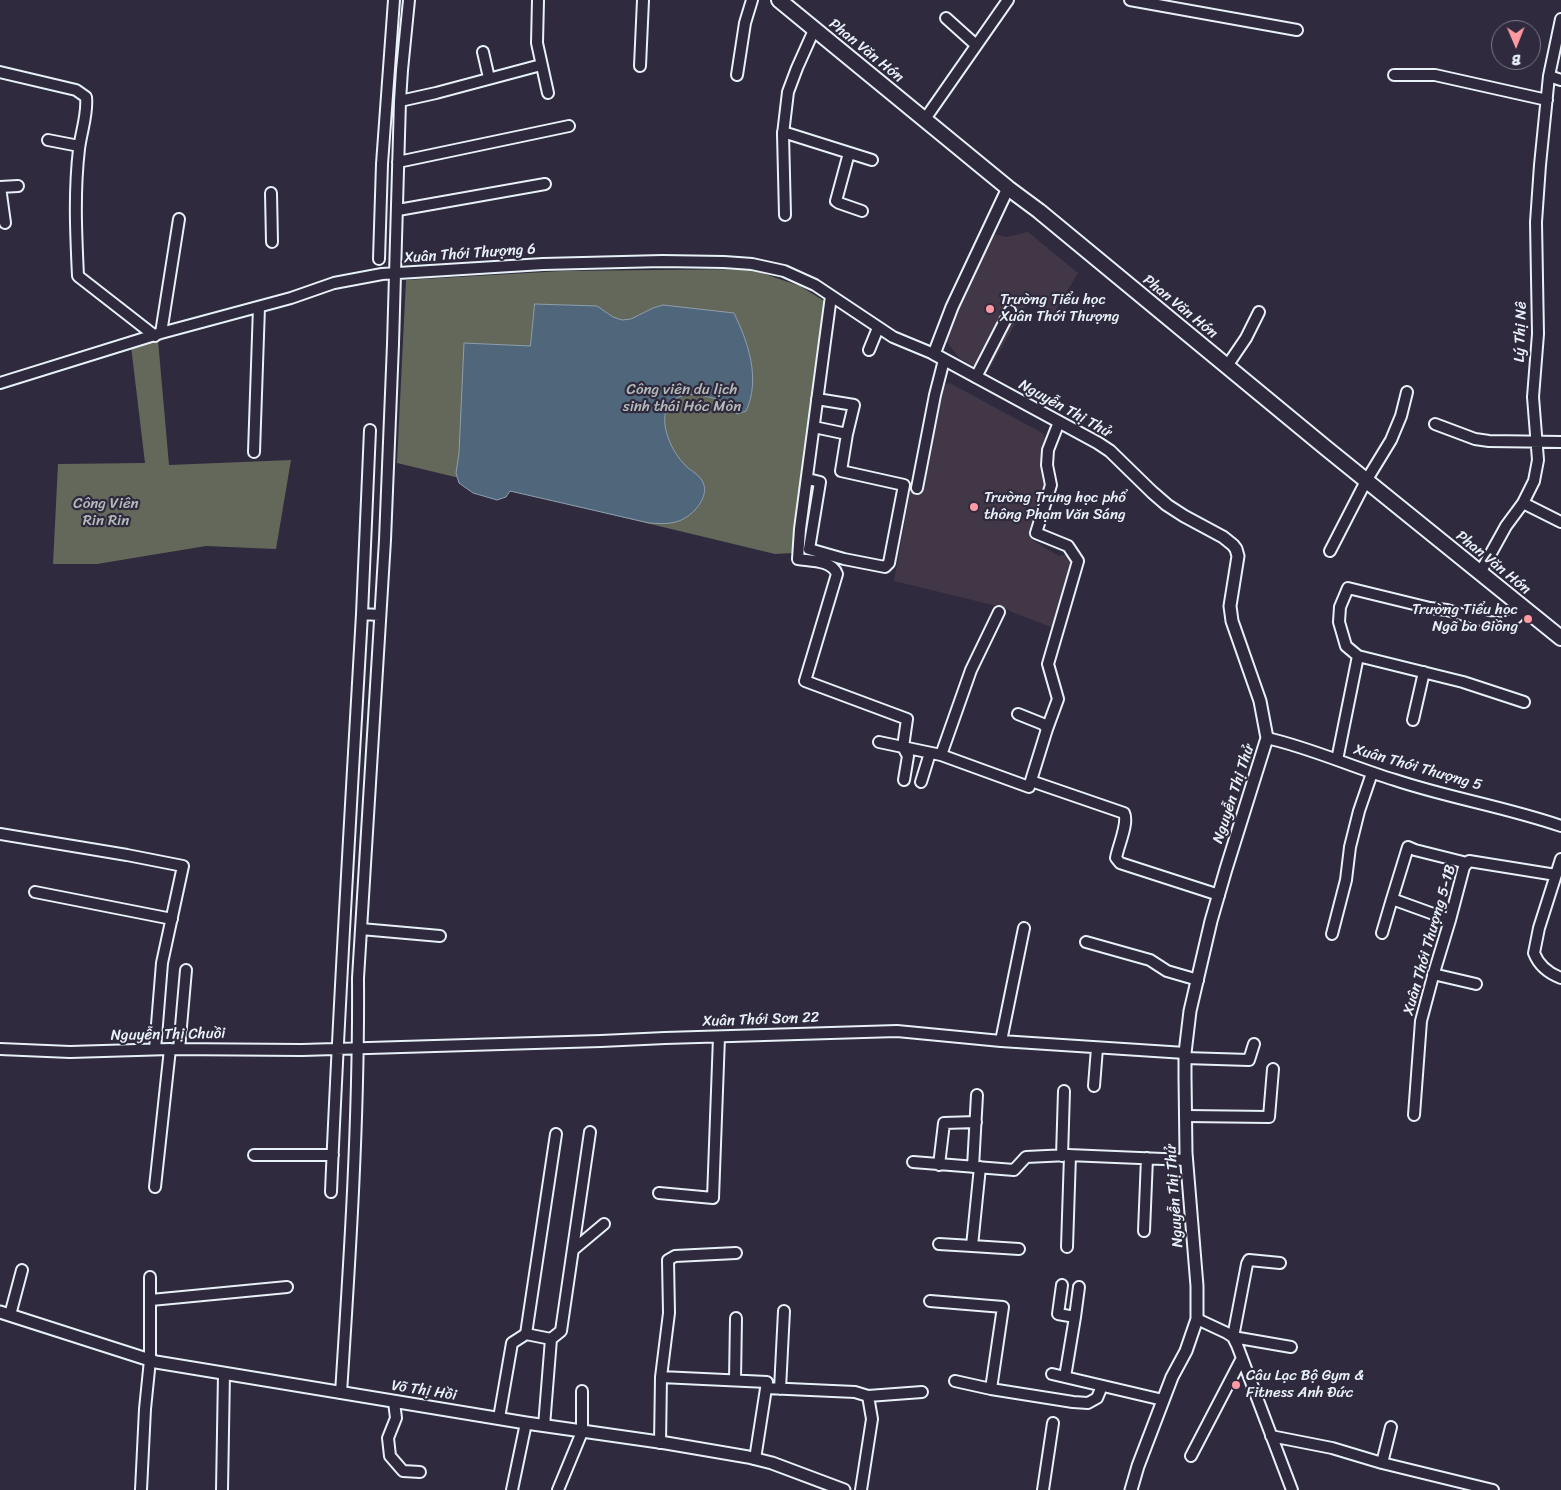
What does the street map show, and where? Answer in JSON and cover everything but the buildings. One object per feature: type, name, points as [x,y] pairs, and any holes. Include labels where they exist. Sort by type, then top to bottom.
[{"type":"main road","name":"Phan Văn Hớn","points":[[779,0],[1561,638]]},
{"type":"street","points":[[379,259],[382,164],[394,0]]},
{"type":"street","points":[[342,1393],[359,1048],[358,978],[385,540],[398,210],[400,101],[409,0]]},
{"type":"street","points":[[538,0],[537,43],[548,93]]},
{"type":"street","points":[[640,66],[643,0]]},
{"type":"street","points":[[737,75],[745,24],[752,0]]},
{"type":"street","points":[[925,119],[1008,0]]},
{"type":"street","points":[[1130,0],[1297,30]]},
{"type":"street","points":[[946,18],[976,45]]},
{"type":"street","name":"Lý Thị Nê","points":[[1480,573],[1506,526],[1523,503],[1534,481],[1538,460],[1533,397],[1538,334],[1536,222],[1546,100],[1561,19]]},
{"type":"street","points":[[785,215],[783,132],[788,92],[814,30]]},
{"type":"street","points":[[483,52],[489,78]]},
{"type":"street","points":[[400,101],[541,65]]},
{"type":"street","points":[[0,72],[76,90],[86,96],[87,106],[79,146],[75,202],[78,276],[158,334],[179,219]]},
{"type":"street","points":[[1394,75],[1435,75],[1546,100]]},
{"type":"street","points":[[1549,76],[1561,80]]},
{"type":"street","points":[[398,162],[569,126]]},
{"type":"street","points":[[783,132],[872,160]]},
{"type":"street","points":[[48,140],[79,146]]},
{"type":"street","points":[[849,152],[836,201],[862,211]]},
{"type":"street","points":[[398,210],[545,184]]},
{"type":"street","points":[[5,223],[0,187],[18,186]]},
{"type":"street","points":[[934,354],[952,307],[1008,188]]},
{"type":"street","points":[[271,193],[272,242]]},
{"type":"street","name":"Xuân Thới Thượng 6","points":[[0,383],[158,334],[291,298],[334,283],[382,274],[544,264],[662,261],[742,263],[784,271],[815,285],[894,337],[934,354]]},
{"type":"street","points":[[831,296],[800,529],[798,559],[831,565],[837,574],[805,681],[907,718],[903,747],[908,756],[904,780]]},
{"type":"street","points":[[254,452],[259,307]]},
{"type":"street","points":[[976,377],[1010,311]]},
{"type":"street","points":[[1227,366],[1246,338],[1260,312]]},
{"type":"street","points":[[868,350],[878,328]]},
{"type":"street","name":"Nguyễn Thị Thử","points":[[934,354],[1110,451],[1167,504],[1233,544],[1238,556],[1230,606],[1232,621],[1260,701],[1267,738],[1219,895],[1190,1011],[1185,1055],[1186,1116],[1187,1160],[1197,1286],[1197,1319],[1186,1351],[1172,1377],[1130,1490]]},
{"type":"street","points":[[917,488],[935,394],[944,360]]},
{"type":"street","points":[[1330,551],[1366,480],[1391,440],[1401,416],[1407,392]]},
{"type":"street","points":[[808,479],[820,482],[809,548],[844,559],[885,566],[889,563],[904,485],[842,471],[847,434],[854,405],[817,398]]},
{"type":"street","points":[[879,742],[936,754],[1029,787],[1058,698],[1048,664],[1078,560],[1068,546],[1036,533],[1051,485],[1047,465],[1048,450],[1059,422]]},
{"type":"street","points":[[1435,424],[1475,439],[1489,441],[1561,442]]},
{"type":"street","points":[[814,427],[847,434]]},
{"type":"street","points":[[331,1192],[370,430]]},
{"type":"street","points":[[1523,503],[1561,522]]},
{"type":"street","points":[[1524,608],[1517,617],[1506,623],[1488,622],[1447,610],[1430,608],[1348,588],[1340,607],[1339,622],[1346,646],[1358,656],[1463,682],[1524,702]]},
{"type":"street","points":[[921,782],[936,754],[971,670],[999,612]]},
{"type":"street","points":[[362,614],[379,615]]},
{"type":"street","points":[[1337,760],[1358,656]]},
{"type":"street","points":[[1413,720],[1424,672]]},
{"type":"street","points":[[1018,714],[1043,724],[1047,729]]},
{"type":"street","name":"Xuân Thới Thượng 5","points":[[1267,738],[1290,744],[1396,781],[1534,816],[1561,826]]},
{"type":"street","points":[[1332,934],[1346,880],[1350,847],[1359,811],[1372,773]]},
{"type":"street","points":[[1031,781],[1124,813],[1126,817],[1116,858],[1120,863],[1219,895]]},
{"type":"street","points":[[0,834],[183,866],[162,964],[154,1049]]},
{"type":"street","points":[[1382,933],[1408,847],[1467,863]]},
{"type":"street","points":[[1561,860],[1534,953],[1541,967],[1561,978]]},
{"type":"street","name":"Xuân Thới Thượng 5-1B","points":[[1414,1115],[1421,1021],[1433,974],[1467,863],[1469,861],[1556,875]]},
{"type":"street","points":[[35,892],[172,918]]},
{"type":"street","points":[[1392,900],[1450,920]]},
{"type":"street","points":[[1001,1041],[1024,928]]},
{"type":"street","points":[[361,929],[440,936]]},
{"type":"street","points":[[1086,942],[1150,960],[1167,970],[1198,980]]},
{"type":"street","points":[[155,1187],[186,970]]},
{"type":"street","points":[[1433,974],[1476,984]]},
{"type":"street","name":"Xuân Thới Sơn 22","points":[[337,1049],[897,1031],[1248,1060],[1254,1044]]},
{"type":"street","points":[[659,1193],[714,1198],[719,1037]]},
{"type":"street","points":[[1094,1086],[1097,1048]]},
{"type":"street","name":"Nguyễn Thị Chuồi","points":[[0,1049],[70,1052],[154,1049],[337,1049]]},
{"type":"street","points":[[1186,1116],[1269,1117],[1273,1069]]},
{"type":"street","points":[[1064,1091],[1066,1247]]},
{"type":"street","points":[[972,1246],[977,1167],[977,1095]]},
{"type":"street","points":[[939,1165],[944,1122],[976,1122]]},
{"type":"street","points":[[544,1426],[551,1339],[561,1331],[590,1132]]},
{"type":"street","points":[[526,1334],[556,1134]]},
{"type":"street","points":[[254,1155],[333,1155]]},
{"type":"street","points":[[913,1162],[1014,1170],[1026,1157],[1066,1155],[1187,1160]]},
{"type":"street","points":[[1144,1231],[1147,1158]]},
{"type":"street","points":[[573,1250],[604,1224]]},
{"type":"street","points":[[939,1244],[1019,1249]]},
{"type":"street","points":[[660,1442],[661,1376],[669,1313],[668,1260],[675,1256],[736,1253]]},
{"type":"street","points":[[1280,1263],[1249,1260],[1233,1337],[1292,1490]]},
{"type":"street","points":[[5,1313],[22,1270]]},
{"type":"street","points":[[141,1490],[145,1409],[150,1360],[150,1277]]},
{"type":"street","points":[[1062,1285],[1058,1314],[1075,1317]]},
{"type":"street","points":[[151,1300],[287,1287]]},
{"type":"street","points":[[1065,1377],[1079,1287]]},
{"type":"street","points":[[930,1301],[1003,1307],[992,1389]]},
{"type":"street","points":[[780,1389],[784,1311]]},
{"type":"street","name":"Võ Thị Hồi","points":[[5,1313],[150,1360],[394,1402],[582,1432],[660,1442],[755,1459],[772,1463],[844,1490]]},
{"type":"street","points":[[736,1318],[736,1380]]},
{"type":"street","points":[[1197,1319],[1233,1337],[1291,1347]]},
{"type":"street","points":[[499,1418],[512,1343],[526,1334],[551,1339]]},
{"type":"street","points":[[1191,1456],[1242,1358]]},
{"type":"street","points":[[222,1490],[224,1373]]},
{"type":"street","points":[[1052,1374],[1163,1400]]},
{"type":"street","points":[[661,1376],[767,1382],[755,1459]]},
{"type":"street","points":[[955,1381],[992,1389],[1084,1403],[1096,1400],[1102,1386]]},
{"type":"street","points":[[766,1388],[856,1392],[868,1396],[922,1392]]},
{"type":"street","points":[[558,1490],[582,1432],[582,1392]]},
{"type":"street","points":[[861,1490],[872,1419],[868,1396]]},
{"type":"street","points":[[394,1402],[396,1418],[388,1438],[390,1456],[403,1471],[420,1472]]},
{"type":"street","points":[[512,1490],[526,1423]]},
{"type":"street","points":[[1043,1490],[1053,1423]]},
{"type":"street","points":[[1382,1463],[1391,1427]]},
{"type":"street","points":[[1271,1436],[1332,1448],[1382,1463],[1493,1490]]},
{"type":"shaded area","name":"Trường Tiểu học Xuân Thới Thượng","points":[[1028,232],[1078,273],[1052,316],[1028,302],[987,373],[959,358],[946,341],[948,326],[992,233],[1006,237]]},
{"type":"shaded area","name":"Trường Trung học phổ thông Phạm Văn Sáng","points":[[950,383],[1044,434],[1045,442],[1041,456],[1047,488],[1036,520],[1032,540],[1059,556],[1066,554],[1075,563],[1053,628],[1005,608],[894,581],[910,492],[918,493],[940,386]]},
{"type":"green space","name":"Công viên du lịch sinh thái Hóc Môn","points":[[750,269],[800,286],[826,302],[793,553],[775,554],[397,463],[406,280],[562,271]]},
{"type":"green space","name":"Công Viên Rin Rin","points":[[158,340],[169,465],[291,460],[276,549],[206,546],[97,564],[53,564],[58,464],[145,463],[131,346]]},
{"type":"water","points":[[535,304],[597,306],[613,317],[622,320],[631,319],[663,305],[734,313],[744,336],[751,361],[752,386],[746,411],[737,414],[719,400],[694,394],[685,395],[672,402],[667,408],[665,415],[667,434],[674,450],[686,466],[699,477],[704,487],[702,500],[689,515],[674,522],[662,524],[649,523],[510,491],[506,497],[497,500],[473,493],[459,483],[456,473],[459,453],[464,343],[530,346]]},
{"type":"place","name":"Trường Tiểu học Xuân Thới Thượng","points":[[990,309]]},
{"type":"place","name":"Trường Trung học phổ thông Phạm Văn Sáng","points":[[974,507]]},
{"type":"place","name":"Trường Tiểu học Ngã ba Giồng","points":[[1528,619]]},
{"type":"place","name":"Câu Lạc Bộ Gym & Fitness Anh Đức","points":[[1236,1385]]}]
